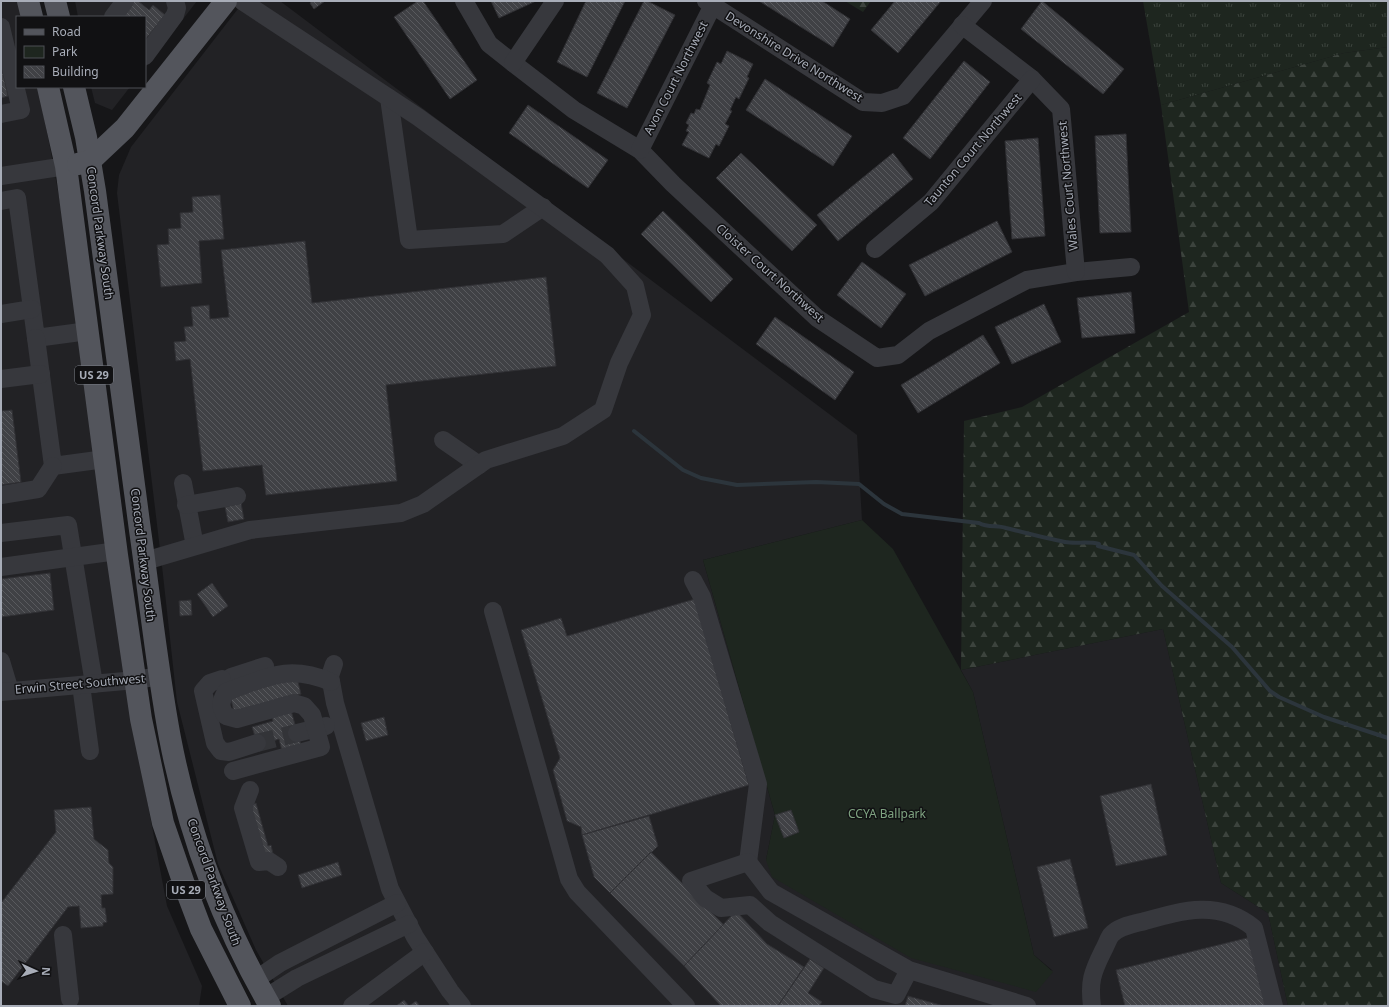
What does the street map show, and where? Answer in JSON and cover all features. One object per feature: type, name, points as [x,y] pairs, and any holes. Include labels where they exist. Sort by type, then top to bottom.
[{"type":"main road","points":[[28,1],[32,16]]},
{"type":"main road","points":[[55,1],[59,16]]},
{"type":"main road","points":[[66,166],[90,161],[125,128],[226,1]]},
{"type":"main road","name":"Concord Parkway South","points":[[48,88],[66,166],[117,551],[141,719],[163,823],[201,929],[233,1003]]},
{"type":"main road","name":"Concord Parkway South","points":[[74,88],[90,161],[160,676],[179,779],[199,848],[240,953],[261,998]]},
{"type":"main road","points":[[233,1003],[261,998]]},
{"type":"street","points":[[146,55],[168,27],[177,8],[175,1]]},
{"type":"street","points":[[144,562],[250,530],[401,513],[423,504],[486,460],[563,436],[603,410],[619,363],[642,315],[635,286],[607,255],[543,207],[389,98],[242,1]]},
{"type":"street","name":"Cloister Court Northwest","points":[[464,1],[490,44],[512,63],[574,110],[640,150],[673,184],[817,318],[877,358],[898,355],[929,331],[1027,280],[1076,272],[1131,267]]},
{"type":"street","points":[[512,63],[555,1]]},
{"type":"street","name":"Devonshire Drive Northwest","points":[[709,3],[863,102],[882,103],[903,96],[983,1]]},
{"type":"street","name":"Avon Court Northwest","points":[[640,150],[709,3]]},
{"type":"street","name":"Wales Court Northwest","points":[[962,25],[1032,79],[1061,109],[1076,272]]},
{"type":"street","points":[[146,48],[161,28],[168,27]]},
{"type":"street","points":[[1,28],[21,110],[1,114]]},
{"type":"street","name":"Taunton Court Northwest","points":[[875,249],[932,202],[1032,79]]},
{"type":"street","points":[[389,98],[409,240],[503,234],[543,207]]},
{"type":"street","points":[[1,176],[66,166]]},
{"type":"street","points":[[1,201],[17,198],[53,466],[38,489],[1,495]]},
{"type":"street","points":[[1,314],[32,309]]},
{"type":"street","points":[[36,338],[88,331]]},
{"type":"street","points":[[1,379],[41,374]]},
{"type":"street","points":[[443,440],[479,465]]},
{"type":"street","points":[[53,466],[105,459]]},
{"type":"street","points":[[183,483],[195,546]]},
{"type":"street","points":[[186,505],[237,496]]},
{"type":"street","points":[[1,533],[68,525],[87,684],[90,751]]},
{"type":"street","points":[[1,567],[117,551]]},
{"type":"street","points":[[693,580],[702,597],[758,784],[748,862],[771,892],[909,970],[1027,1006]]},
{"type":"street","points":[[493,611],[569,879],[577,892],[686,1006]]},
{"type":"street","points":[[1,661],[6,691]]},
{"type":"street","points":[[257,743],[229,752],[221,751],[215,743],[203,691],[210,683],[276,662],[292,661],[310,666],[313,674]]},
{"type":"street","points":[[334,664],[330,676],[341,723],[390,889],[425,952],[450,991],[462,1006]]},
{"type":"street","points":[[233,771],[321,747],[312,715],[304,706],[294,703],[237,719],[226,716],[221,709],[221,701],[226,692],[280,673],[294,672],[308,676],[313,674],[331,682]]},
{"type":"street","name":"Erwin Street Southwest","points":[[6,691],[136,680],[160,676]]},
{"type":"street","points":[[297,733],[341,723]]},
{"type":"street","points":[[250,790],[243,808],[259,862],[269,861],[278,867]]},
{"type":"street","points":[[748,862],[691,881],[704,898],[721,908],[750,904],[770,923],[874,989],[896,996],[909,970]]},
{"type":"street","points":[[261,998],[280,963],[397,903]]},
{"type":"street","points":[[1092,1006],[1090,984],[1092,971],[1112,935],[1120,928],[1174,913],[1199,909],[1234,915],[1254,928],[1274,1006]]},
{"type":"street","points":[[261,998],[297,978],[409,924]]},
{"type":"street","points":[[63,935],[70,999]]},
{"type":"street","points":[[352,1006],[425,952]]},
{"type":"shaded area","points":[[1,1],[20,1],[23,16],[16,16],[16,88],[38,88],[50,147],[72,268],[139,757],[167,906],[202,986],[199,1006],[1,1006]]},
{"type":"shaded area","points":[[75,1],[197,1],[146,67],[146,16],[78,16]]},
{"type":"shaded area","points":[[244,1],[280,1],[857,435],[862,520],[703,560],[775,815],[766,860],[1053,971],[1034,955],[973,692],[961,670],[1163,629],[1221,883],[1268,913],[1288,1006],[288,1006],[256,950],[218,864],[177,702],[117,193],[119,175],[131,147]]},
{"type":"shaded area","points":[[91,88],[129,88],[112,110],[95,103]]},
{"type":"green space","points":[[845,1],[871,1],[863,12]]},
{"type":"green space","points":[[1143,1],[1388,1],[1388,47],[1344,53],[1161,105]]},
{"type":"green space","points":[[1388,47],[1388,1006],[1288,1006],[1268,913],[1221,883],[1163,629],[961,670],[964,421],[1022,407],[1189,312],[1161,105],[1344,53]]},
{"type":"green space","name":"CCYA Ballpark","points":[[862,520],[893,549],[973,692],[1034,955],[1053,972],[1036,992],[911,958],[772,877],[766,860],[775,815],[703,560]]},
{"type":"building","points":[[134,1],[138,1],[149,10],[153,5],[165,15],[146,39],[146,16],[122,16]]},
{"type":"building","points":[[312,1],[325,1],[314,9],[310,3]]},
{"type":"building","points":[[418,1],[423,1],[477,80],[450,99],[394,17]]},
{"type":"building","points":[[491,1],[536,1],[499,18]]},
{"type":"building","points":[[586,1],[625,1],[587,77],[557,62]]},
{"type":"building","points":[[644,1],[647,1],[675,15],[627,108],[597,93]]},
{"type":"building","points":[[759,1],[822,1],[850,19],[833,47]]},
{"type":"building","points":[[895,1],[941,1],[898,53],[871,30]]},
{"type":"building","points":[[1042,1],[1124,69],[1103,94],[1021,29]]},
{"type":"building","points":[[727,51],[753,64],[747,77],[749,78],[739,99],[736,97],[730,110],[732,111],[725,124],[729,126],[719,146],[716,144],[709,158],[682,145],[689,132],[686,131],[689,125],[686,123],[691,113],[694,114],[696,109],[700,110],[710,85],[707,83],[717,62],[721,64]]},
{"type":"building","points":[[964,61],[990,82],[930,159],[903,138]]},
{"type":"building","points":[[1,65],[8,96],[1,98]]},
{"type":"building","points":[[765,79],[852,136],[833,166],[746,110]]},
{"type":"building","points":[[528,105],[608,160],[588,188],[509,133]]},
{"type":"building","points":[[1126,134],[1131,232],[1100,233],[1095,136]]},
{"type":"building","points":[[1038,138],[1045,236],[1012,239],[1005,141]]},
{"type":"building","points":[[741,153],[817,225],[792,251],[716,178]]},
{"type":"building","points":[[893,153],[913,179],[838,241],[817,215]]},
{"type":"building","points":[[220,195],[224,239],[199,241],[202,283],[161,287],[157,245],[169,244],[168,229],[181,228],[180,213],[193,212],[192,197]]},
{"type":"building","points":[[663,211],[733,279],[711,302],[641,234]]},
{"type":"building","points":[[997,221],[1012,252],[925,296],[909,265]]},
{"type":"building","points":[[305,241],[312,303],[546,277],[556,366],[386,385],[397,481],[266,495],[262,465],[203,471],[190,359],[176,361],[174,342],[186,341],[184,327],[193,326],[191,307],[209,305],[210,319],[229,317],[221,250]]},
{"type":"building","points":[[862,262],[906,294],[881,328],[837,295]]},
{"type":"building","points":[[1131,292],[1135,333],[1082,338],[1077,298]]},
{"type":"building","points":[[1044,304],[1061,342],[1012,364],[995,327]]},
{"type":"building","points":[[775,317],[854,372],[835,400],[756,344]]},
{"type":"building","points":[[983,335],[1000,363],[918,413],[901,385]]},
{"type":"building","points":[[12,410],[21,482],[1,485],[1,411]]},
{"type":"building","points":[[241,503],[244,519],[228,522],[225,507]]},
{"type":"building","points":[[50,573],[54,610],[1,617],[1,579]]},
{"type":"building","points":[[212,583],[228,606],[213,617],[197,594]]},
{"type":"building","points":[[695,599],[749,785],[582,835],[581,827],[567,821],[553,770],[560,758],[521,630],[561,618],[567,636]]},
{"type":"building","points":[[191,600],[192,615],[180,616],[179,601]]},
{"type":"building","points":[[297,678],[301,694],[234,711],[230,696]]},
{"type":"building","points":[[290,707],[301,745],[282,751],[279,739],[258,746],[252,727],[273,721],[271,713]]},
{"type":"building","points":[[384,717],[388,735],[366,741],[361,723]]},
{"type":"building","points":[[1151,784],[1167,855],[1116,866],[1100,796]]},
{"type":"building","points":[[256,803],[268,846],[271,845],[273,854],[261,857],[251,805]]},
{"type":"building","points":[[91,807],[94,839],[108,850],[109,863],[113,867],[113,894],[101,895],[102,908],[105,908],[107,922],[103,923],[103,926],[81,928],[79,906],[68,907],[8,986],[1,981],[1,903],[56,832],[54,810]]},
{"type":"building","points":[[791,810],[799,832],[784,838],[775,815]]},
{"type":"building","points":[[649,816],[658,846],[610,893],[594,877],[582,835]]},
{"type":"building","points":[[651,852],[724,925],[684,966],[610,893]]},
{"type":"building","points":[[1070,859],[1088,928],[1054,937],[1037,867]]},
{"type":"building","points":[[338,862],[342,875],[302,888],[298,875]]},
{"type":"building","points":[[736,911],[767,944],[804,967],[778,1006],[721,1006],[684,966]]},
{"type":"building","points":[[1251,937],[1268,1006],[1125,1006],[1116,970]]},
{"type":"building","points":[[810,959],[824,968],[808,993],[822,1002],[819,1006],[778,1006]]},
{"type":"building","points":[[908,996],[944,1006],[905,1006]]},
{"type":"building","points":[[404,1000],[409,1006],[396,1006]]},
{"type":"building","points":[[416,1001],[420,1006],[409,1006]]},
{"type":"waterway","points":[[634,431],[683,470],[701,478],[737,485],[816,482],[859,484],[884,504],[902,514],[1003,527],[1065,542],[1095,543],[1099,544],[1098,546],[1134,555],[1162,586],[1232,647],[1270,691],[1279,697],[1324,717],[1388,738]]},
{"type":"tunnel","points":[[257,743],[297,733]]}]
